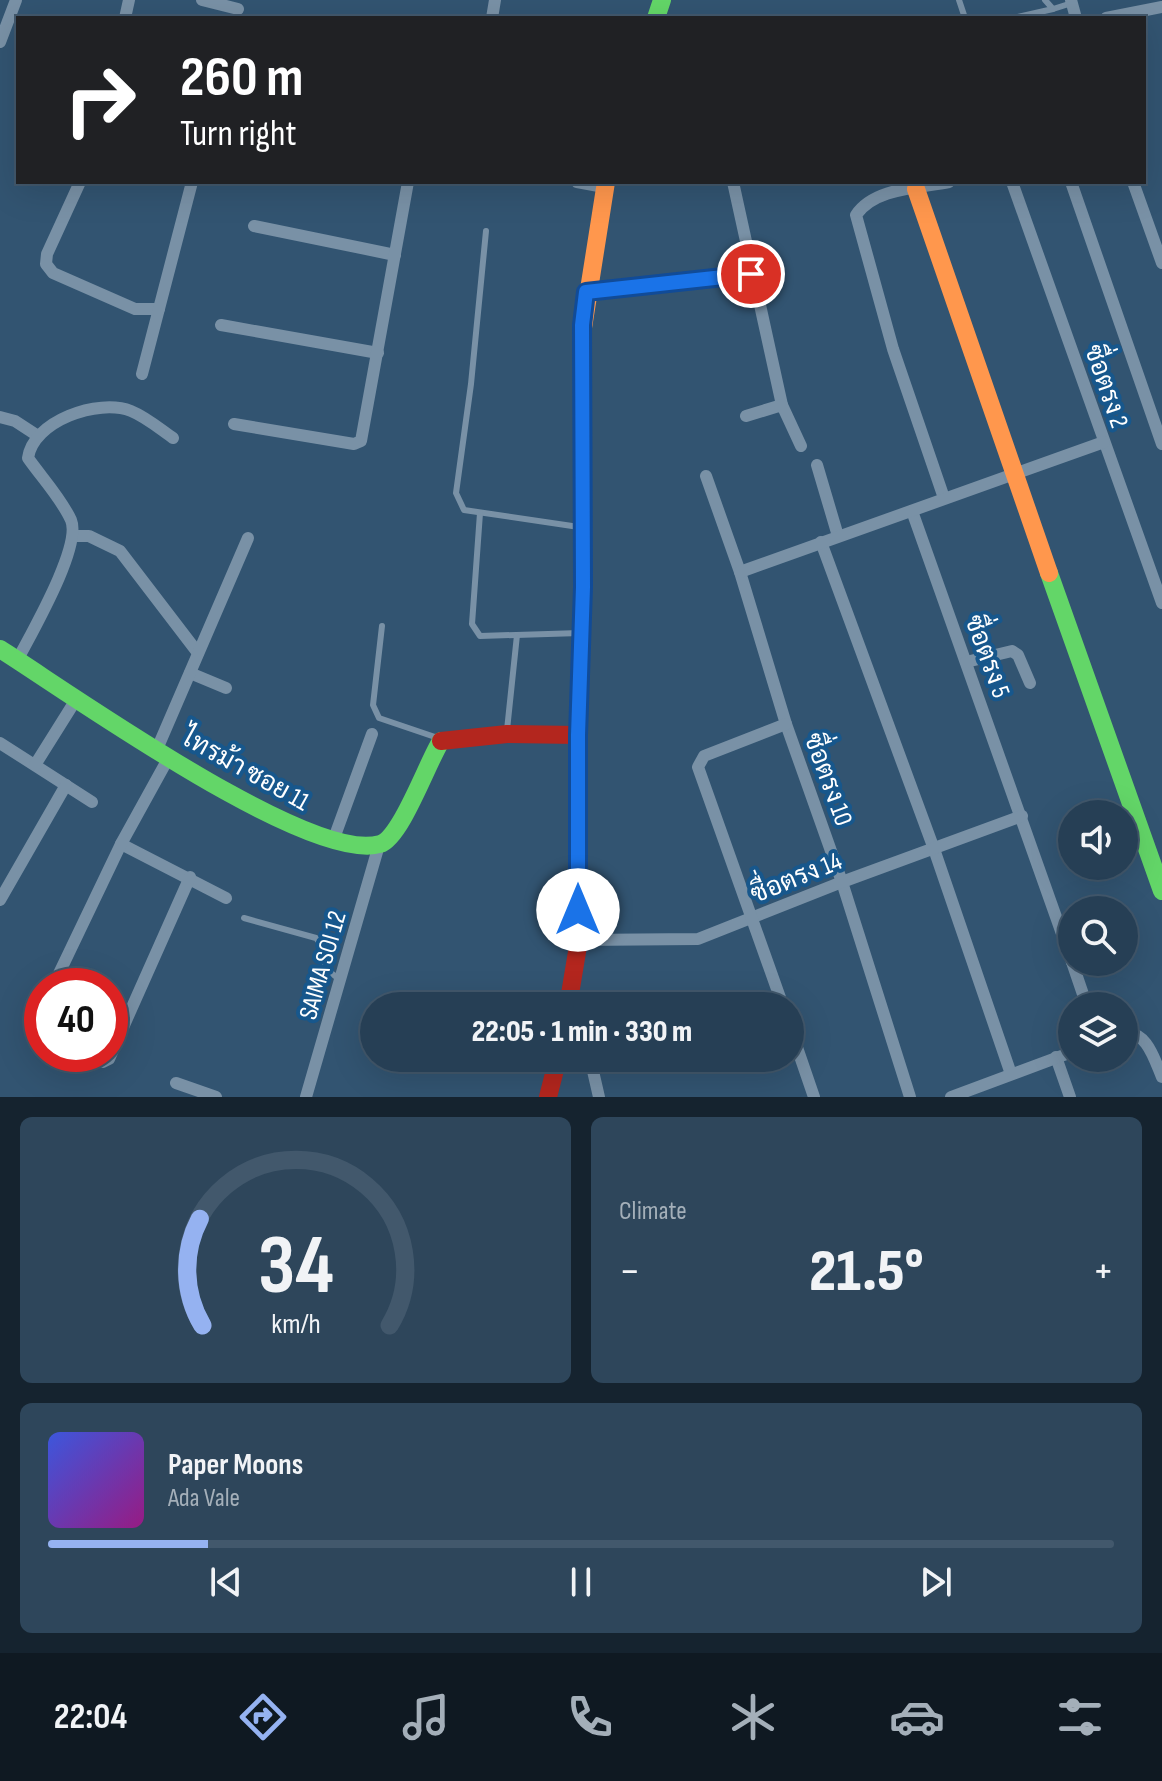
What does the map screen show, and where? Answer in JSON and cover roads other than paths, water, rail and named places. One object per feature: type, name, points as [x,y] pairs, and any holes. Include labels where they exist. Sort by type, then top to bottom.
[{"type":"street","points":[[0,42],[16,0]]},
{"type":"street","points":[[202,0],[238,9]]},
{"type":"street","points":[[1116,16],[1162,7]]},
{"type":"street","points":[[79,184],[47,254],[46,264],[53,273],[135,309],[159,309]]},
{"type":"street","points":[[142,374],[191,184]]},
{"type":"street","points":[[234,424],[358,445],[361,441],[408,184]]},
{"type":"street","points":[[572,992],[579,940],[582,325],[605,184]]},
{"type":"street","points":[[733,184],[782,405],[801,446]]},
{"type":"street","points":[[874,184],[878,196]]},
{"type":"street","points":[[940,184],[878,196],[861,207],[856,221],[893,349],[944,498]]},
{"type":"street","name":"ซื่อตรง 2","points":[[1013,184],[1162,603]]},
{"type":"street","points":[[1072,184],[1162,444]]},
{"type":"street","points":[[1134,184],[1162,263]]},
{"type":"street","points":[[916,189],[1162,891]]},
{"type":"street","points":[[254,226],[395,255]]},
{"type":"street","points":[[586,292],[751,274]]},
{"type":"street","points":[[221,325],[378,353]]},
{"type":"street","points":[[746,416],[782,405]]},
{"type":"street","points":[[18,659],[56,584],[74,536],[71,521],[28,458],[29,448],[38,436],[78,411],[114,407],[132,411],[173,438]]},
{"type":"street","points":[[0,417],[15,421],[38,436]]},
{"type":"street","points":[[740,572],[1104,442]]},
{"type":"street","points":[[817,465],[838,536]]},
{"type":"street","name":"ซื่อตรง 10","points":[[706,476],[740,572],[786,724],[842,882],[910,1097]]},
{"type":"street","name":"ซื่อตรง 5","points":[[912,511],[1058,921]]},
{"type":"street","points":[[74,536],[89,536],[120,551],[198,653]]},
{"type":"street","points":[[62,968],[163,753],[190,673],[248,538]]},
{"type":"street","points":[[821,542],[934,849],[1011,1074]]},
{"type":"street","name":"ไทรม้า ซอย 11","points":[[0,649],[258,811],[333,841],[379,845]]},
{"type":"street","points":[[966,662],[1012,651],[1018,655],[1030,683]]},
{"type":"street","points":[[190,673],[226,688]]},
{"type":"street","points":[[35,765],[77,698]]},
{"type":"street","points":[[778,992],[698,767],[704,756],[786,724]]},
{"type":"street","points":[[333,841],[372,734]]},
{"type":"street","points":[[379,845],[389,838],[401,821],[432,753],[442,739],[507,734],[578,735]]},
{"type":"street","points":[[0,743],[92,802]]},
{"type":"street","points":[[0,900],[66,785]]},
{"type":"street","name":"ซื่อตรง 14","points":[[579,940],[698,939],[1022,816]]},
{"type":"street","points":[[121,844],[226,898]]},
{"type":"street","name":"SAIMA SOI 12","points":[[306,1097],[379,845]]},
{"type":"street","points":[[128,1016],[190,877]]},
{"type":"street","points":[[1138,1035],[1148,1046],[1162,1077]]},
{"type":"street","points":[[951,1097],[969,1094],[1056,1057],[1070,1097]]},
{"type":"street","points":[[804,1068],[814,1097]]},
{"type":"street","points":[[548,1097],[554,1072]]},
{"type":"street","points":[[593,1072],[599,1097]]},
{"type":"street","points":[[176,1083],[216,1097]]},
{"type":"lane","points":[[1045,0],[1053,9]]},
{"type":"lane","points":[[1022,16],[1071,2]]},
{"type":"lane","points":[[486,231],[471,384],[456,493],[464,510],[582,528]]},
{"type":"lane","points":[[480,513],[472,624],[480,636],[580,633]]},
{"type":"lane","points":[[382,626],[373,705],[375,713],[379,718],[442,739]]},
{"type":"lane","points":[[507,734],[517,635]]},
{"type":"lane","points":[[244,918],[316,938],[325,950],[325,968],[340,980]]}]
